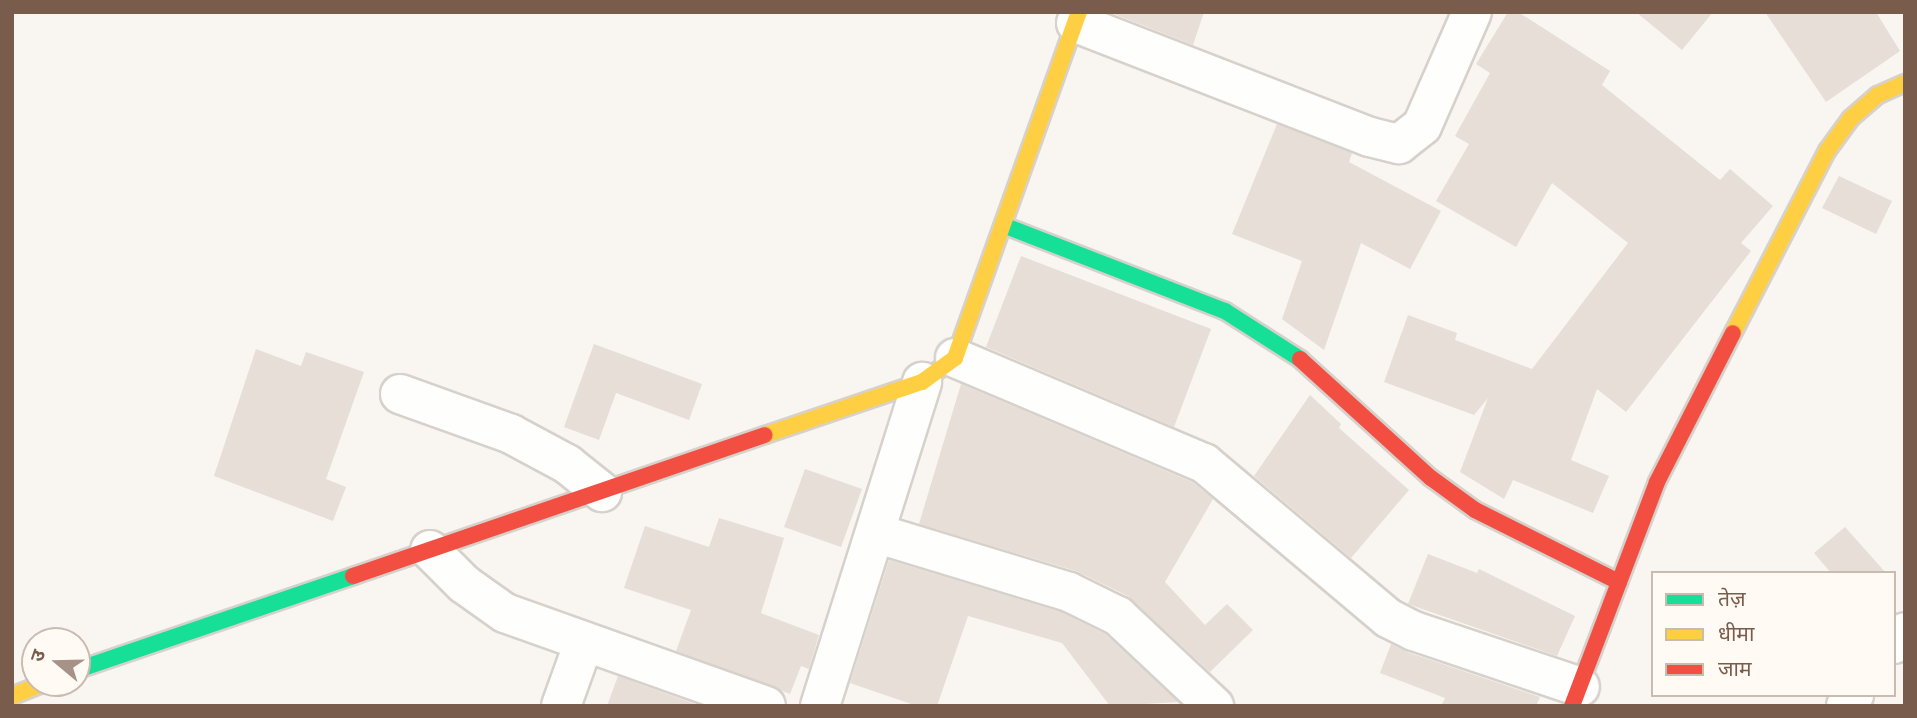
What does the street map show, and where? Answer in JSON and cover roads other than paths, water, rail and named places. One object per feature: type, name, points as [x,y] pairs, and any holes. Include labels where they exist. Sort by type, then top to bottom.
[{"type":"street","points":[[91,665],[922,382],[955,358],[1078,18],[1370,137],[1399,144],[1422,126],[1472,12]]},
{"type":"street","points":[[955,358],[1204,463],[1388,618],[1576,696],[1657,482],[1827,151],[1850,119],[1878,96],[1905,83]]},
{"type":"street","points":[[1003,225],[1225,311],[1265,333],[1320,374],[1431,478],[1475,510],[1619,582]]},
{"type":"street","points":[[820,706],[922,382]]},
{"type":"street","points":[[400,394],[511,434],[568,464],[602,492]]},
{"type":"street","points":[[875,533],[1069,592],[1118,616],[1214,706]]},
{"type":"street","points":[[430,550],[464,584],[505,613],[766,706]]},
{"type":"street","points":[[561,706],[584,642]]}]
